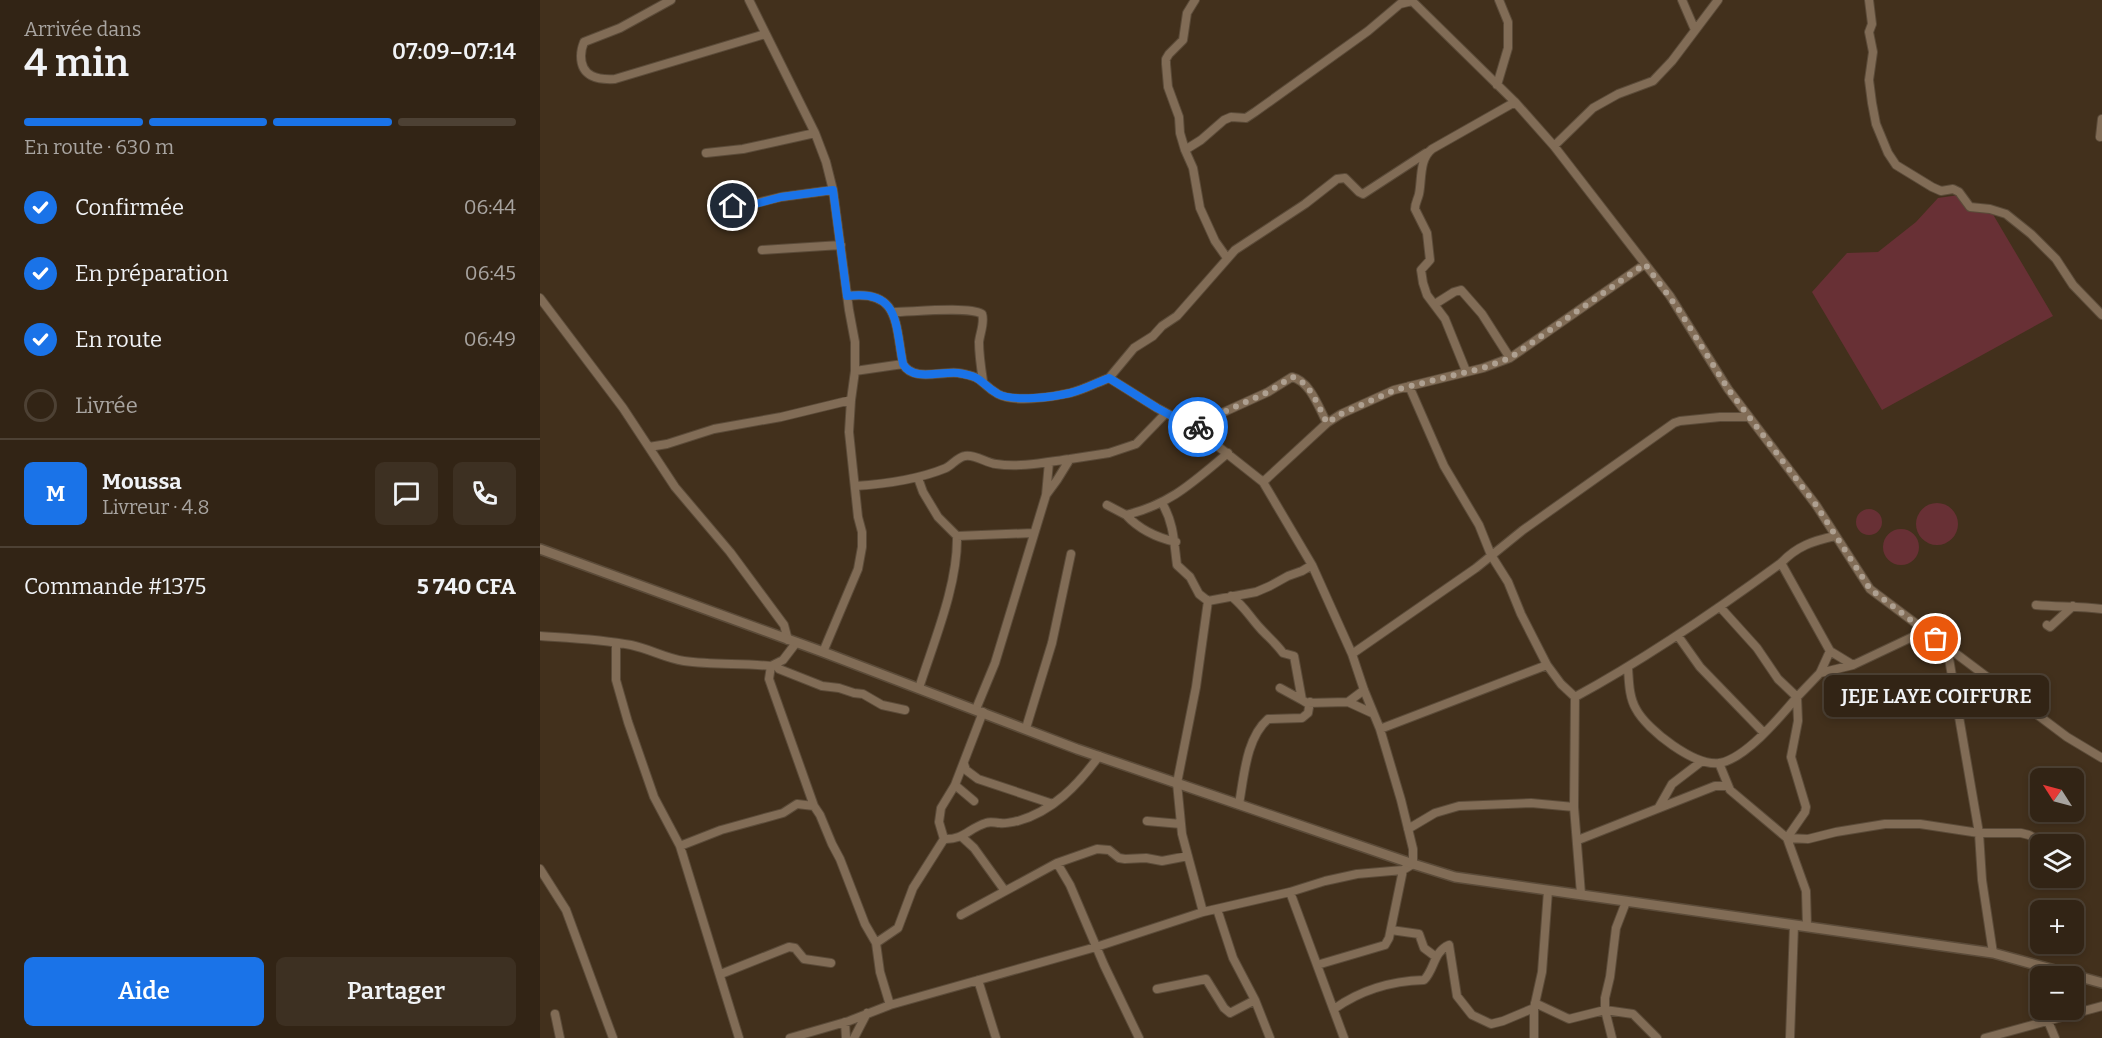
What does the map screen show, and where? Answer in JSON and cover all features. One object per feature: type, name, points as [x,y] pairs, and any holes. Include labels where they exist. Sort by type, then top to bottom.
[{"type":"street","points":[[671,0],[620,28],[584,42],[581,48],[582,66],[588,75],[604,80],[615,80],[765,34]]},
{"type":"street","points":[[749,0],[826,162],[833,190],[855,342],[855,371],[849,432],[862,547],[858,568],[824,652]]},
{"type":"street","points":[[1195,0],[1187,13],[1183,40],[1166,58],[1168,87],[1179,117],[1185,150],[1193,168],[1200,208],[1215,241],[1227,258]]},
{"type":"street","points":[[1185,150],[1206,137],[1224,120],[1231,117],[1246,118],[1359,38],[1400,4],[1412,0],[1515,102],[1554,146],[1670,296],[1708,358],[1749,417],[1816,505],[1870,589],[2067,737],[2102,758]]},
{"type":"street","points":[[1497,85],[1508,48],[1508,22],[1499,0]]},
{"type":"street","points":[[1682,0],[1695,30]]},
{"type":"street","points":[[1554,146],[1593,108],[1618,94],[1653,81],[1672,61],[1718,0]]},
{"type":"street","points":[[1869,0],[1872,24],[1869,32],[1873,52],[1869,80],[1872,103],[1876,124],[1888,153],[1896,165],[1941,191],[1953,189],[1959,192],[1970,207],[1990,209],[2006,214],[2031,234],[2056,259],[2073,285],[2102,315]]},
{"type":"street","points":[[847,296],[864,294],[874,296],[884,301],[893,312],[903,364],[907,371],[914,374],[954,373],[975,376],[997,393],[1008,398],[1038,398],[1072,393],[1109,378],[1134,348],[1177,316],[1227,258],[1243,243],[1296,210],[1337,179],[1345,178],[1363,194],[1426,153],[1515,102]]},
{"type":"street","points":[[2100,136],[2102,119]]},
{"type":"street","points":[[706,153],[743,149],[814,133]]},
{"type":"street","points":[[1426,153],[1415,209],[1427,233],[1430,260],[1420,274],[1427,295],[1445,319],[1466,371]]},
{"type":"street","points":[[718,207],[748,206],[781,197],[833,190]]},
{"type":"street","points":[[762,250],[840,245]]},
{"type":"street","points":[[1263,482],[1327,423],[1341,414],[1395,390],[1483,368],[1510,358],[1645,264]]},
{"type":"street","points":[[1435,304],[1461,290],[1482,314],[1510,358]]},
{"type":"street","points":[[540,298],[622,408],[675,487],[730,552],[784,626],[792,642]]},
{"type":"street","points":[[893,312],[956,310],[977,311],[982,314],[984,319],[980,332],[982,381]]},
{"type":"street","points":[[855,371],[903,364]]},
{"type":"street","points":[[1196,429],[1213,417],[1268,392],[1292,377],[1297,378],[1306,386],[1327,423]]},
{"type":"street","points":[[1109,378],[1196,429],[1263,482],[1312,565],[1352,654],[1372,713],[1380,729],[1413,849],[1413,864]]},
{"type":"street","points":[[1409,386],[1444,466],[1479,525],[1491,555],[1508,582],[1521,614],[1547,665],[1575,698],[1574,807],[1581,894]]},
{"type":"street","points":[[649,447],[667,444],[714,429],[781,417],[851,399]]},
{"type":"street","points":[[855,486],[887,484],[918,478],[948,468],[964,456],[1008,465],[1049,462],[1109,453],[1136,444],[1149,434],[1166,413]]},
{"type":"street","points":[[1352,654],[1674,423],[1720,417],[1749,417]]},
{"type":"street","points":[[1125,515],[1150,509],[1162,503],[1195,481],[1228,453]]},
{"type":"street","points":[[1046,495],[1070,459]]},
{"type":"street","points":[[876,943],[898,928],[913,888],[944,839],[939,822],[941,808],[964,764],[1046,495],[1049,462]]},
{"type":"street","points":[[918,478],[923,492],[938,517],[957,536],[1033,534]]},
{"type":"street","points":[[1162,503],[1169,515],[1176,542],[1178,565],[1190,577],[1199,594],[1209,601],[1256,591],[1312,565]]},
{"type":"street","points":[[1107,505],[1156,536],[1176,542]]},
{"type":"street","points":[[919,688],[951,580],[957,536]]},
{"type":"street","points":[[1575,698],[1678,636],[1781,563],[1790,553],[1803,545],[1835,536]]},
{"type":"street","points":[[540,549],[824,652],[1099,756],[1455,877],[1994,953],[2102,983]]},
{"type":"street","points":[[1026,728],[1052,643],[1071,554]]},
{"type":"street","points":[[1781,563],[1830,651],[1853,664]]},
{"type":"street","points":[[1231,596],[1245,608],[1283,653],[1294,656],[1308,713],[1302,718],[1268,719],[1259,729],[1246,758],[1239,804]]},
{"type":"street","points":[[1203,912],[1182,834],[1177,783],[1187,738],[1209,601]]},
{"type":"street","points":[[2036,605],[2055,607],[2074,605],[2102,609]]},
{"type":"street","points":[[2047,625],[2050,627],[2055,624],[2074,605]]},
{"type":"street","points":[[1720,607],[1757,648],[1778,679],[1797,697],[1798,721],[1791,757],[1806,807],[1787,838]]},
{"type":"street","points":[[1820,674],[1853,664],[1925,631]]},
{"type":"street","points":[[540,636],[594,639],[632,645],[685,661],[773,665],[783,660],[792,642]]},
{"type":"street","points":[[1678,636],[1700,667],[1764,733]]},
{"type":"street","points":[[616,643],[615,680],[628,722],[654,797],[680,846],[739,1038]]},
{"type":"street","points":[[1947,647],[1979,833],[1982,880],[1994,953]]},
{"type":"street","points":[[1628,668],[1632,699],[1636,710],[1644,720],[1674,747],[1702,760],[1719,763],[1753,745],[1820,674],[1830,651]]},
{"type":"street","points":[[773,665],[822,686],[863,694],[882,705],[905,710]]},
{"type":"street","points":[[773,665],[769,679],[813,806],[820,814],[861,915],[876,943],[880,972],[890,1005]]},
{"type":"street","points":[[1380,729],[1547,665]]},
{"type":"street","points":[[1280,688],[1306,701],[1347,702],[1372,713]]},
{"type":"street","points":[[1347,702],[1364,690]]},
{"type":"street","points":[[944,839],[962,837],[987,822],[1002,824],[1017,821],[1053,804],[1081,780],[1099,756]]},
{"type":"street","points":[[1659,807],[1672,784],[1702,760]]},
{"type":"street","points":[[1719,763],[1727,786],[1787,838],[1806,891],[1807,927]]},
{"type":"street","points":[[964,764],[966,770],[978,779],[1053,804]]},
{"type":"street","points":[[955,784],[974,801]]},
{"type":"street","points":[[1578,840],[1715,786],[1727,786]]},
{"type":"street","points":[[1408,829],[1435,813],[1459,806],[1531,803],[1574,807]]},
{"type":"street","points":[[680,846],[721,830],[783,813],[797,804],[813,806]]},
{"type":"street","points":[[1147,821],[1181,824]]},
{"type":"street","points":[[1787,838],[1808,839],[1884,824],[1920,824],[1979,833],[2021,833],[2030,836]]},
{"type":"street","points":[[962,837],[974,848],[1005,891]]},
{"type":"street","points":[[961,915],[1057,863],[1097,849],[1112,851],[1119,858],[1125,859],[1146,858],[1162,861],[1188,856]]},
{"type":"street","points":[[1057,863],[1070,885],[1139,1038]]},
{"type":"street","points":[[790,1038],[845,1022],[867,1012],[1096,946],[1203,912],[1290,892],[1346,876],[1403,870],[1413,864]]},
{"type":"street","points":[[540,869],[566,910],[613,1038]]},
{"type":"street","points":[[1317,965],[1385,945],[1391,930],[1403,870]]},
{"type":"street","points":[[1534,1038],[1534,1006],[1542,972],[1548,891]]},
{"type":"street","points":[[1290,892],[1344,1038]]},
{"type":"street","points":[[1611,1038],[1605,999],[1616,928],[1626,902]]},
{"type":"street","points":[[1217,909],[1233,958],[1255,1000],[1270,1038]]},
{"type":"street","points":[[1790,1038],[1794,925]]},
{"type":"street","points":[[1391,930],[1419,934],[1424,948],[1436,957]]},
{"type":"street","points":[[1334,1008],[1351,996],[1380,985],[1424,980],[1436,957],[1447,945],[1450,946],[1457,996],[1472,1015],[1483,1022],[1503,1021],[1534,1006],[1569,1018],[1605,1010],[1633,1014],[1657,1038]]},
{"type":"street","points":[[721,974],[789,947],[795,948],[804,959],[831,963]]},
{"type":"street","points":[[978,980],[996,1038]]},
{"type":"street","points":[[1157,989],[1206,980],[1224,1008],[1230,1013],[1255,1000]]},
{"type":"street","points":[[1985,1038],[2102,1006]]},
{"type":"street","points":[[854,1038],[867,1012]]},
{"type":"street","points":[[555,1014],[560,1038]]},
{"type":"street","points":[[2048,1021],[2055,1038]]},
{"type":"street","points":[[845,1022],[846,1038]]},
{"type":"shaded area","points":[[1959,195],[1969,209],[1991,211],[2053,316],[1882,410],[1812,292],[1847,253],[1878,252],[1916,222],[1938,198]]},
{"type":"shaded area","points":[[1937,503],[1952,509],[1958,524],[1952,539],[1937,545],[1922,539],[1916,524],[1922,509]]},
{"type":"shaded area","points":[[1869,509],[1878,513],[1882,522],[1878,531],[1869,535],[1860,531],[1856,522],[1860,513]]},
{"type":"shaded area","points":[[1901,529],[1913,535],[1919,547],[1913,559],[1901,565],[1889,559],[1883,547],[1889,535]]},
{"type":"way so far","points":[[1198,427],[1213,417],[1268,392],[1292,377],[1302,381],[1306,386],[1327,423],[1341,414],[1395,390],[1483,368],[1510,358],[1645,264],[1689,324],[1728,389],[1816,505],[1870,589],[1936,639]]},
{"type":"place","name":"JEJE LAYE COIFFURE","points":[[1936,639]]},
{"type":"route","points":[[733,206],[748,206],[781,197],[833,190],[847,296],[864,294],[874,296],[884,301],[893,312],[903,364],[907,371],[914,374],[954,373],[975,376],[997,393],[1008,398],[1038,398],[1072,393],[1109,378],[1157,408],[1196,429],[1198,427]]}]
